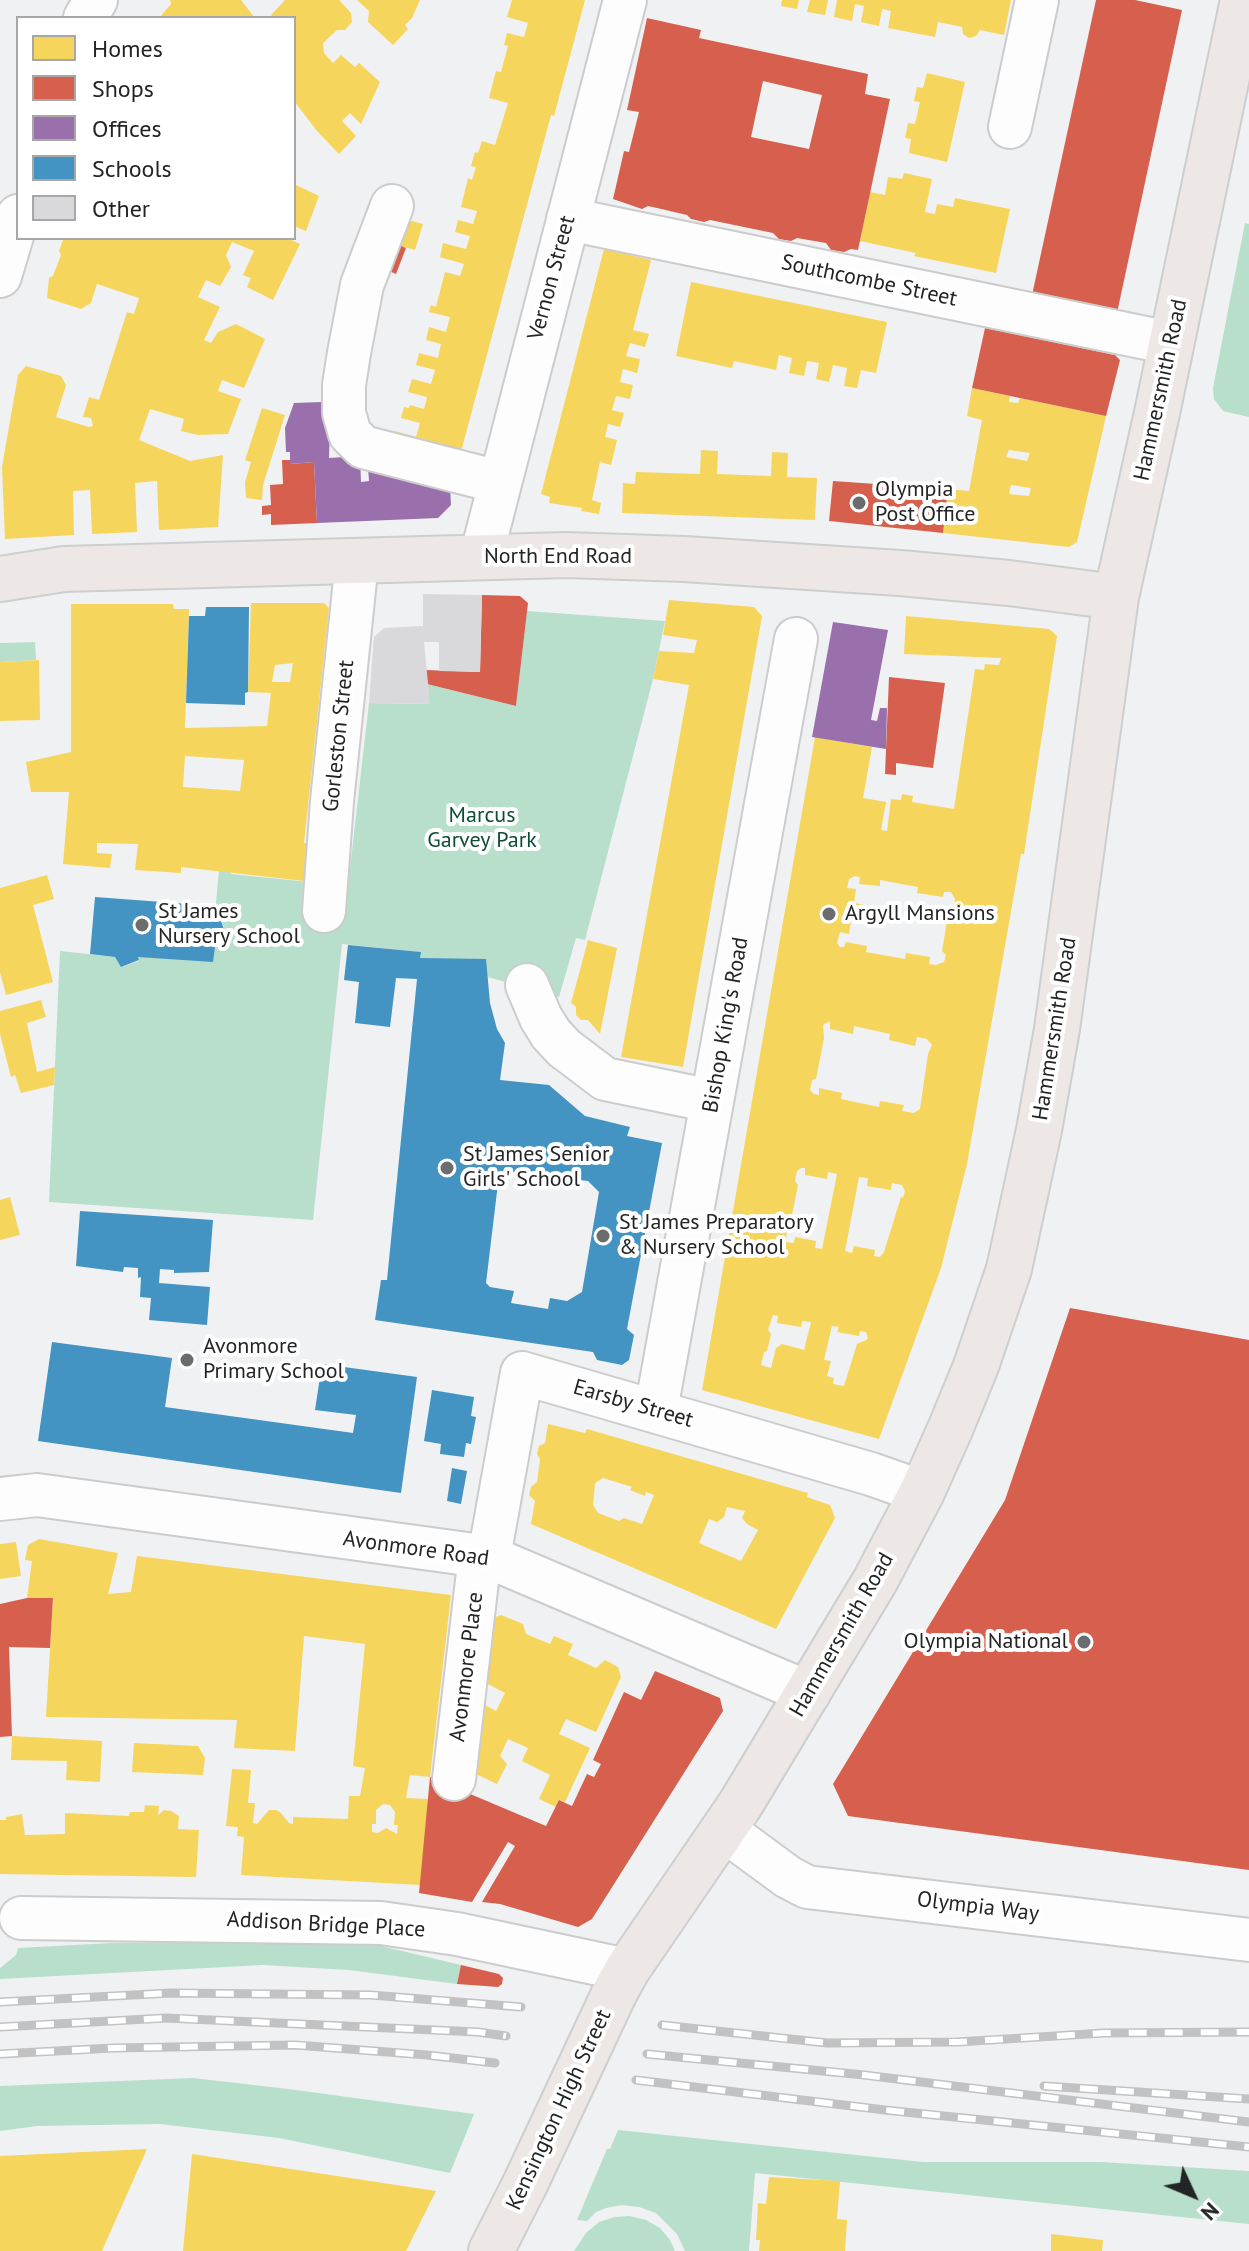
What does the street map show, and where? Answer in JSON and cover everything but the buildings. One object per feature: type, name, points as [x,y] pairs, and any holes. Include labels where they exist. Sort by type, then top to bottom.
[{"type":"main road","name":"Hammersmith Road","points":[[627,1970],[724,1830],[875,1581],[922,1492],[976,1366],[1016,1242],[1057,1029],[1116,597],[1243,0]]},
{"type":"main road","name":"North End Road","points":[[0,579],[64,569],[566,555],[793,565],[1009,583],[1116,597]]},
{"type":"main road","name":"Kensington High Street","points":[[491,2251],[627,1970]]},
{"type":"street","name":"Vernon Street","points":[[481,557],[625,0]]},
{"type":"street","points":[[1010,127],[1037,0]]},
{"type":"street","points":[[392,206],[362,285],[349,353],[344,413],[350,434],[363,447],[499,482]]},
{"type":"street","name":"Southcombe Street","points":[[568,219],[1170,343]]},
{"type":"street","points":[[0,276],[16,223]]},
{"type":"street","name":"Gorleston Street","points":[[324,911],[357,561]]},
{"type":"street","name":"Bishop King's Road","points":[[656,1410],[796,639]]},
{"type":"street","points":[[527,985],[551,1034],[564,1048],[605,1079],[712,1101]]},
{"type":"street","name":"Earsby Street","points":[[485,1556],[522,1373],[656,1410],[922,1492]]},
{"type":"street","name":"Avonmore Road","points":[[0,1499],[37,1495],[485,1556],[809,1693]]},
{"type":"street","name":"Avonmore Place","points":[[454,1779],[485,1556]]},
{"type":"street","name":"Olympia Way","points":[[724,1830],[788,1877],[807,1887],[1249,1940]]},
{"type":"street","name":"Addison Bridge Place","points":[[21,1918],[381,1923],[445,1931],[627,1970]]},
{"type":"green space","points":[[1245,223],[1249,224],[1249,417],[1223,411],[1214,399],[1213,388]]},
{"type":"green space","name":"Marcus Garvey Park","points":[[527,611],[665,621],[653,679],[585,940],[576,938],[559,997],[420,958],[420,952],[342,944],[313,1220],[49,1202],[60,951],[115,957],[122,967],[139,961],[138,957],[226,934],[220,915],[215,914],[219,870],[231,874],[348,886],[369,703],[429,704],[427,684],[516,706]]},
{"type":"green space","points":[[35,642],[36,660],[0,662],[0,643]]},
{"type":"green space","points":[[320,1941],[377,1945],[461,1965],[457,1984],[349,1970],[262,1965],[0,1979],[0,1968],[16,1955],[18,1948],[112,1943]]},
{"type":"green space","points":[[193,2078],[474,2114],[450,2173],[279,2138],[160,2124],[37,2126],[0,2131],[0,2086]]},
{"type":"green space","points":[[618,2130],[923,2162],[1101,2162],[1249,2171],[1249,2224],[755,2173],[749,2251],[685,2251],[677,2234],[656,2213],[639,2207],[622,2205],[606,2208],[587,2221],[577,2220]]},
{"type":"green space","points":[[629,2216],[646,2220],[660,2228],[675,2251],[574,2251],[586,2233],[599,2222]]},
{"type":"railway","points":[[0,2002],[171,1993],[371,1995],[521,2007]]},
{"type":"railway","points":[[0,2027],[166,2018],[478,2032],[506,2036]]},
{"type":"railway","points":[[662,2025],[827,2043],[957,2042],[1104,2033],[1249,2032]]},
{"type":"railway","points":[[0,2054],[113,2048],[295,2045],[495,2063]]},
{"type":"railway","points":[[647,2054],[864,2075],[1249,2122]]},
{"type":"railway","points":[[636,2080],[885,2110],[1249,2147]]},
{"type":"railway","points":[[1044,2086],[1249,2099]]},
{"type":"place","name":"Olympia Post Office","points":[[859,503]]},
{"type":"place","name":"Argyll Mansions","points":[[829,914]]},
{"type":"place","name":"St James Nursery School","points":[[142,925]]},
{"type":"place","name":"St James Senior Girls' School","points":[[447,1168]]},
{"type":"place","name":"St James Preparatory & Nursery School","points":[[603,1236]]},
{"type":"place","name":"Avonmore Primary School","points":[[187,1360]]},
{"type":"place","name":"Olympia National","points":[[1084,1642]]}]
